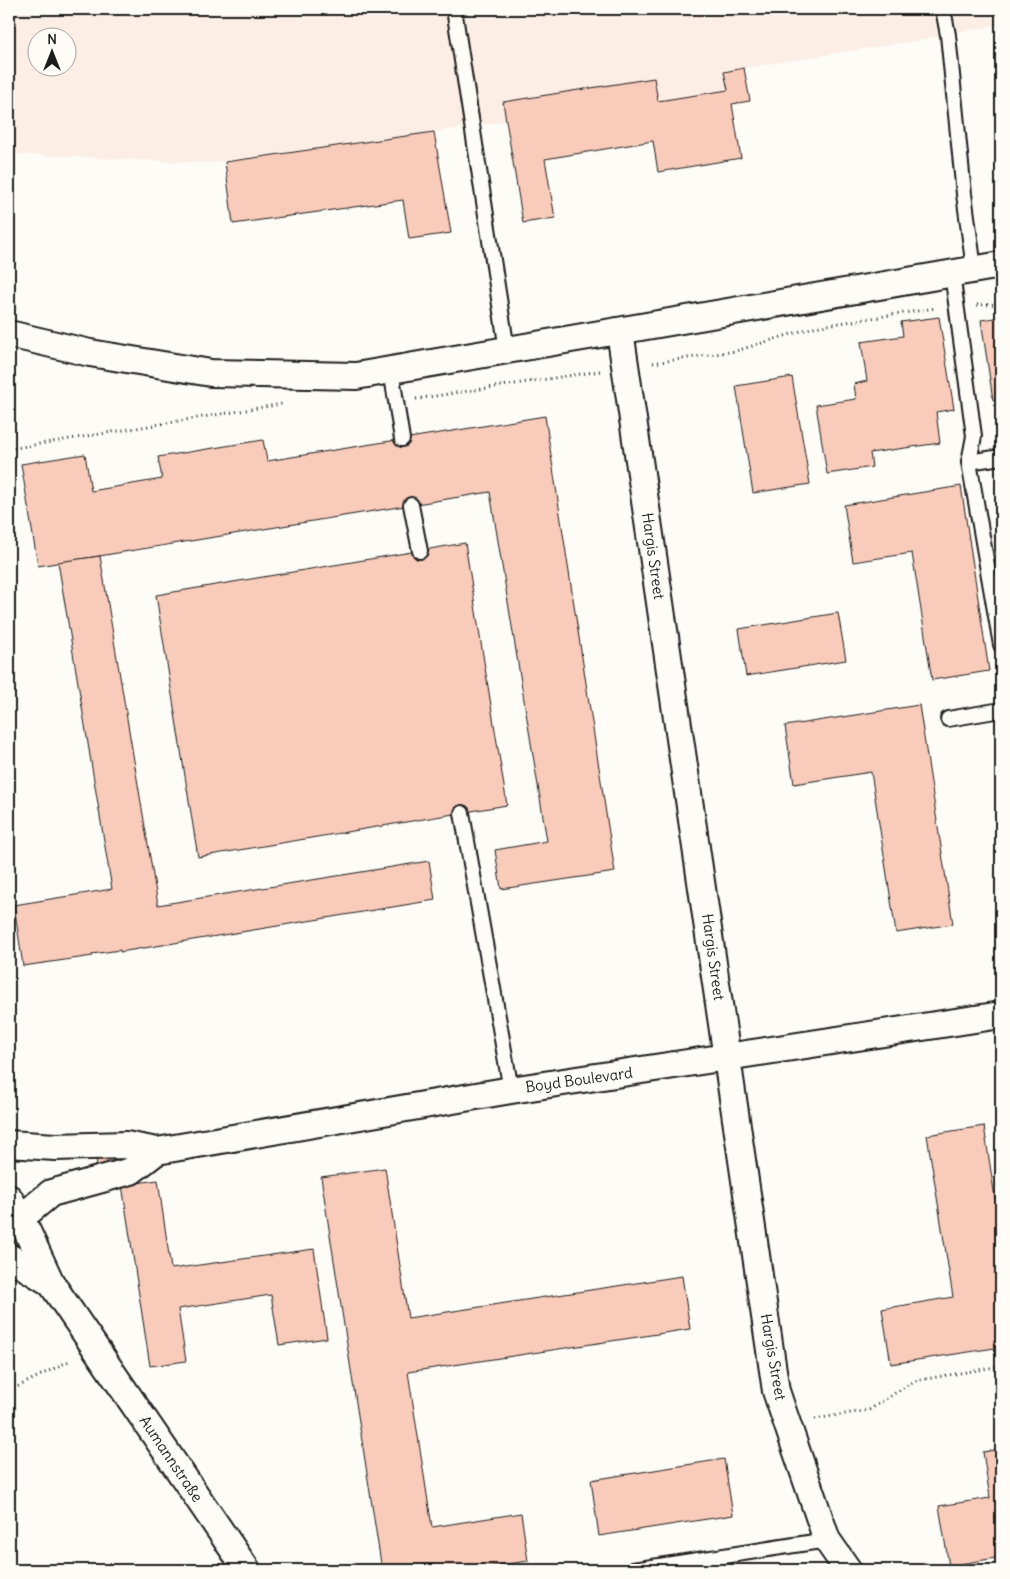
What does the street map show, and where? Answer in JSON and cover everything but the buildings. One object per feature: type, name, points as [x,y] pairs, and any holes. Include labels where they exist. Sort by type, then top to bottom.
[{"type":"street","points":[[9,334],[90,352],[211,373],[356,376],[1001,265]]},
{"type":"street","name":"Hargis Street","points":[[620,331],[776,1391],[827,1540],[848,1570]]},
{"type":"street","name":"Boyd Boulevard","points":[[9,1144],[55,1148],[126,1145],[157,1151],[511,1090],[1001,1016]]},
{"type":"street","name":"Boyd Boulevard","points":[[13,1213],[51,1193],[131,1171],[157,1151]]},
{"type":"street","name":"Aumannstraße","points":[[13,1213],[51,1283],[246,1570]]},
{"type":"street","points":[[9,1257],[51,1283]]},
{"type":"lane","points":[[454,9],[507,350]]},
{"type":"lane","points":[[943,9],[948,35],[964,194],[963,271],[974,436],[969,462],[1001,645]]},
{"type":"lane","points":[[391,370],[402,439]]},
{"type":"lane","points":[[969,462],[1001,457]]},
{"type":"lane","points":[[411,505],[420,551]]},
{"type":"lane","points":[[948,719],[1001,710]]},
{"type":"lane","points":[[462,813],[511,1090]]},
{"type":"lane","points":[[633,1570],[827,1540]]},
{"type":"path","points":[[9,1391],[94,1348]]},
{"type":"path","points":[[787,1423],[868,1410],[914,1381],[1001,1366]]},
{"type":"shaded area","points":[[9,9],[1001,9],[1001,24],[920,40],[725,71],[728,90],[658,101],[654,78],[503,102],[506,121],[209,163],[9,154]]}]
